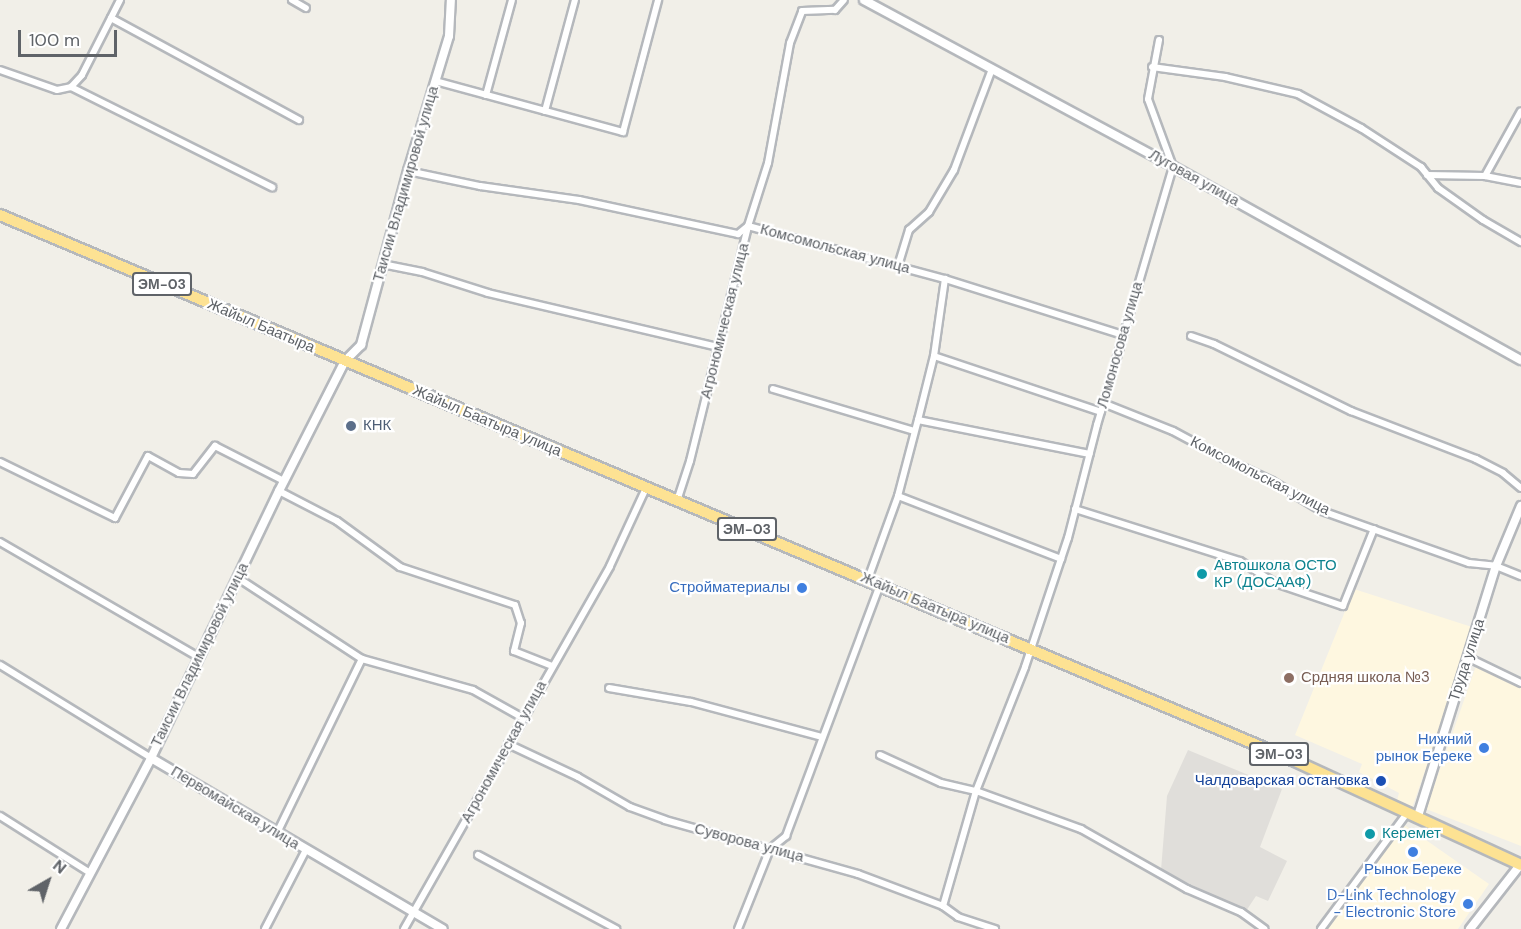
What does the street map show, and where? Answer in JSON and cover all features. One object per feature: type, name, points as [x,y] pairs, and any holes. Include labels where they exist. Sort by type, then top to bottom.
[{"type":"highway","name":"Жайыл Баатыра","points":[[0,215],[345,361]]},
{"type":"highway","name":"Жайыл Баатыра улица","points":[[345,361],[1295,760],[1520,865]]},
{"type":"street","points":[[0,70],[57,90],[71,87],[82,75],[120,0]]},
{"type":"street","points":[[292,0],[306,8]]},
{"type":"street","name":"Таисии Владимировой улица","points":[[61,929],[150,758],[279,490],[345,361],[361,345],[408,171],[449,36],[451,0]]},
{"type":"street","points":[[486,95],[512,0]]},
{"type":"street","points":[[545,111],[575,0]]},
{"type":"street","points":[[435,81],[623,132],[658,0]]},
{"type":"street","name":"Агрономическая улица","points":[[677,501],[690,461],[748,226],[770,154],[790,43],[802,11],[835,10],[844,0]]},
{"type":"street","name":"Луговая улица","points":[[864,0],[1173,167],[1521,360]]},
{"type":"street","points":[[111,18],[298,120]]},
{"type":"street","points":[[1159,40],[1152,67],[1148,99],[1173,167]]},
{"type":"street","points":[[1152,67],[1225,77],[1298,94],[1361,128],[1421,167],[1438,188],[1483,220],[1521,242]]},
{"type":"street","points":[[898,266],[909,230],[929,212],[954,170],[992,69]]},
{"type":"street","points":[[71,87],[272,187]]},
{"type":"street","points":[[1485,176],[1521,111]]},
{"type":"street","name":"Ломоносова улица","points":[[943,906],[976,791],[1031,649],[1061,559],[1103,403],[1173,167]]},
{"type":"street","name":"Комсомольская улица","points":[[408,171],[436,178],[579,200],[738,234],[748,226],[945,279],[1123,335]]},
{"type":"street","points":[[1428,175],[1485,176],[1521,183]]},
{"type":"street","points":[[382,264],[422,272],[488,293],[718,347]]},
{"type":"street","points":[[868,579],[898,496],[918,420],[934,356],[945,279]]},
{"type":"street","points":[[1191,336],[1214,344],[1351,411],[1476,459],[1503,473],[1521,488]]},
{"type":"street","points":[[934,356],[1101,412]]},
{"type":"street","points":[[773,389],[914,431]]},
{"type":"street","name":"Комсомольская улица","points":[[1103,403],[1173,431],[1272,481],[1323,511],[1469,563],[1496,566],[1521,576]]},
{"type":"street","points":[[918,420],[1090,454]]},
{"type":"street","points":[[0,462],[115,518],[148,456],[178,472],[193,474],[215,446],[284,481]]},
{"type":"street","name":"Агрономическая улица","points":[[404,929],[610,566],[646,488]]},
{"type":"street","points":[[279,490],[337,521],[400,567],[514,605],[521,623],[514,651],[552,666]]},
{"type":"street","points":[[898,496],[1061,559]]},
{"type":"street","points":[[1075,509],[1240,561],[1275,583],[1343,606],[1374,529]]},
{"type":"street","name":"Труда улица","points":[[1413,814],[1469,658],[1496,566],[1520,510]]},
{"type":"street","points":[[0,542],[198,657]]},
{"type":"street","points":[[238,578],[362,659],[473,690],[524,718]]},
{"type":"street","points":[[738,929],[770,849],[786,836],[880,584]]},
{"type":"street","points":[[1469,658],[1521,683]]},
{"type":"street","points":[[278,833],[362,659]]},
{"type":"street","name":"Первомайская улица","points":[[0,665],[150,758],[442,929]]},
{"type":"street","points":[[609,688],[691,702],[822,737]]},
{"type":"street","name":"Суворова улица","points":[[508,744],[578,777],[630,807],[665,820],[858,874],[943,906],[958,917],[995,929]]},
{"type":"street","points":[[880,755],[941,783],[976,791],[1081,829],[1187,889],[1241,912],[1264,929]]},
{"type":"street","points":[[1321,929],[1397,830],[1413,814]]},
{"type":"street","points":[[0,816],[90,873]]},
{"type":"street","points":[[265,929],[306,850]]},
{"type":"street","points":[[478,855],[616,929]]},
{"type":"street","points":[[1470,929],[1520,865]]},
{"type":"shaded area","points":[[1354,589],[1475,628],[1412,808],[1397,800],[1399,793],[1359,772],[1362,764],[1295,735]]},
{"type":"shaded area","name":"Нижний рынок Береке","points":[[1477,663],[1521,687],[1521,846],[1426,809]]},
{"type":"shaded area","points":[[1188,750],[1282,789],[1260,847],[1287,861],[1268,901],[1256,896],[1246,911],[1161,870],[1167,796]]},
{"type":"shaded area","name":"Рынок Береке","points":[[1403,824],[1489,884],[1458,929],[1324,929]]},
{"type":"place","name":"КНК","points":[[351,426]]},
{"type":"place","name":"Автошкола ОСТО КР (ДОСААФ)","points":[[1202,574]]},
{"type":"place","name":"Стройматериалы","points":[[802,588]]},
{"type":"place","name":"Срдняя школа №3","points":[[1289,678]]},
{"type":"place","name":"Нижний рынок Береке","points":[[1484,748]]},
{"type":"place","name":"Чалдоварская остановка","points":[[1381,781]]},
{"type":"place","name":"Керемет","points":[[1370,834]]},
{"type":"place","name":"Рынок Береке","points":[[1413,852]]},
{"type":"place","name":"D-Link Technology - Electronic Store","points":[[1468,904]]}]
